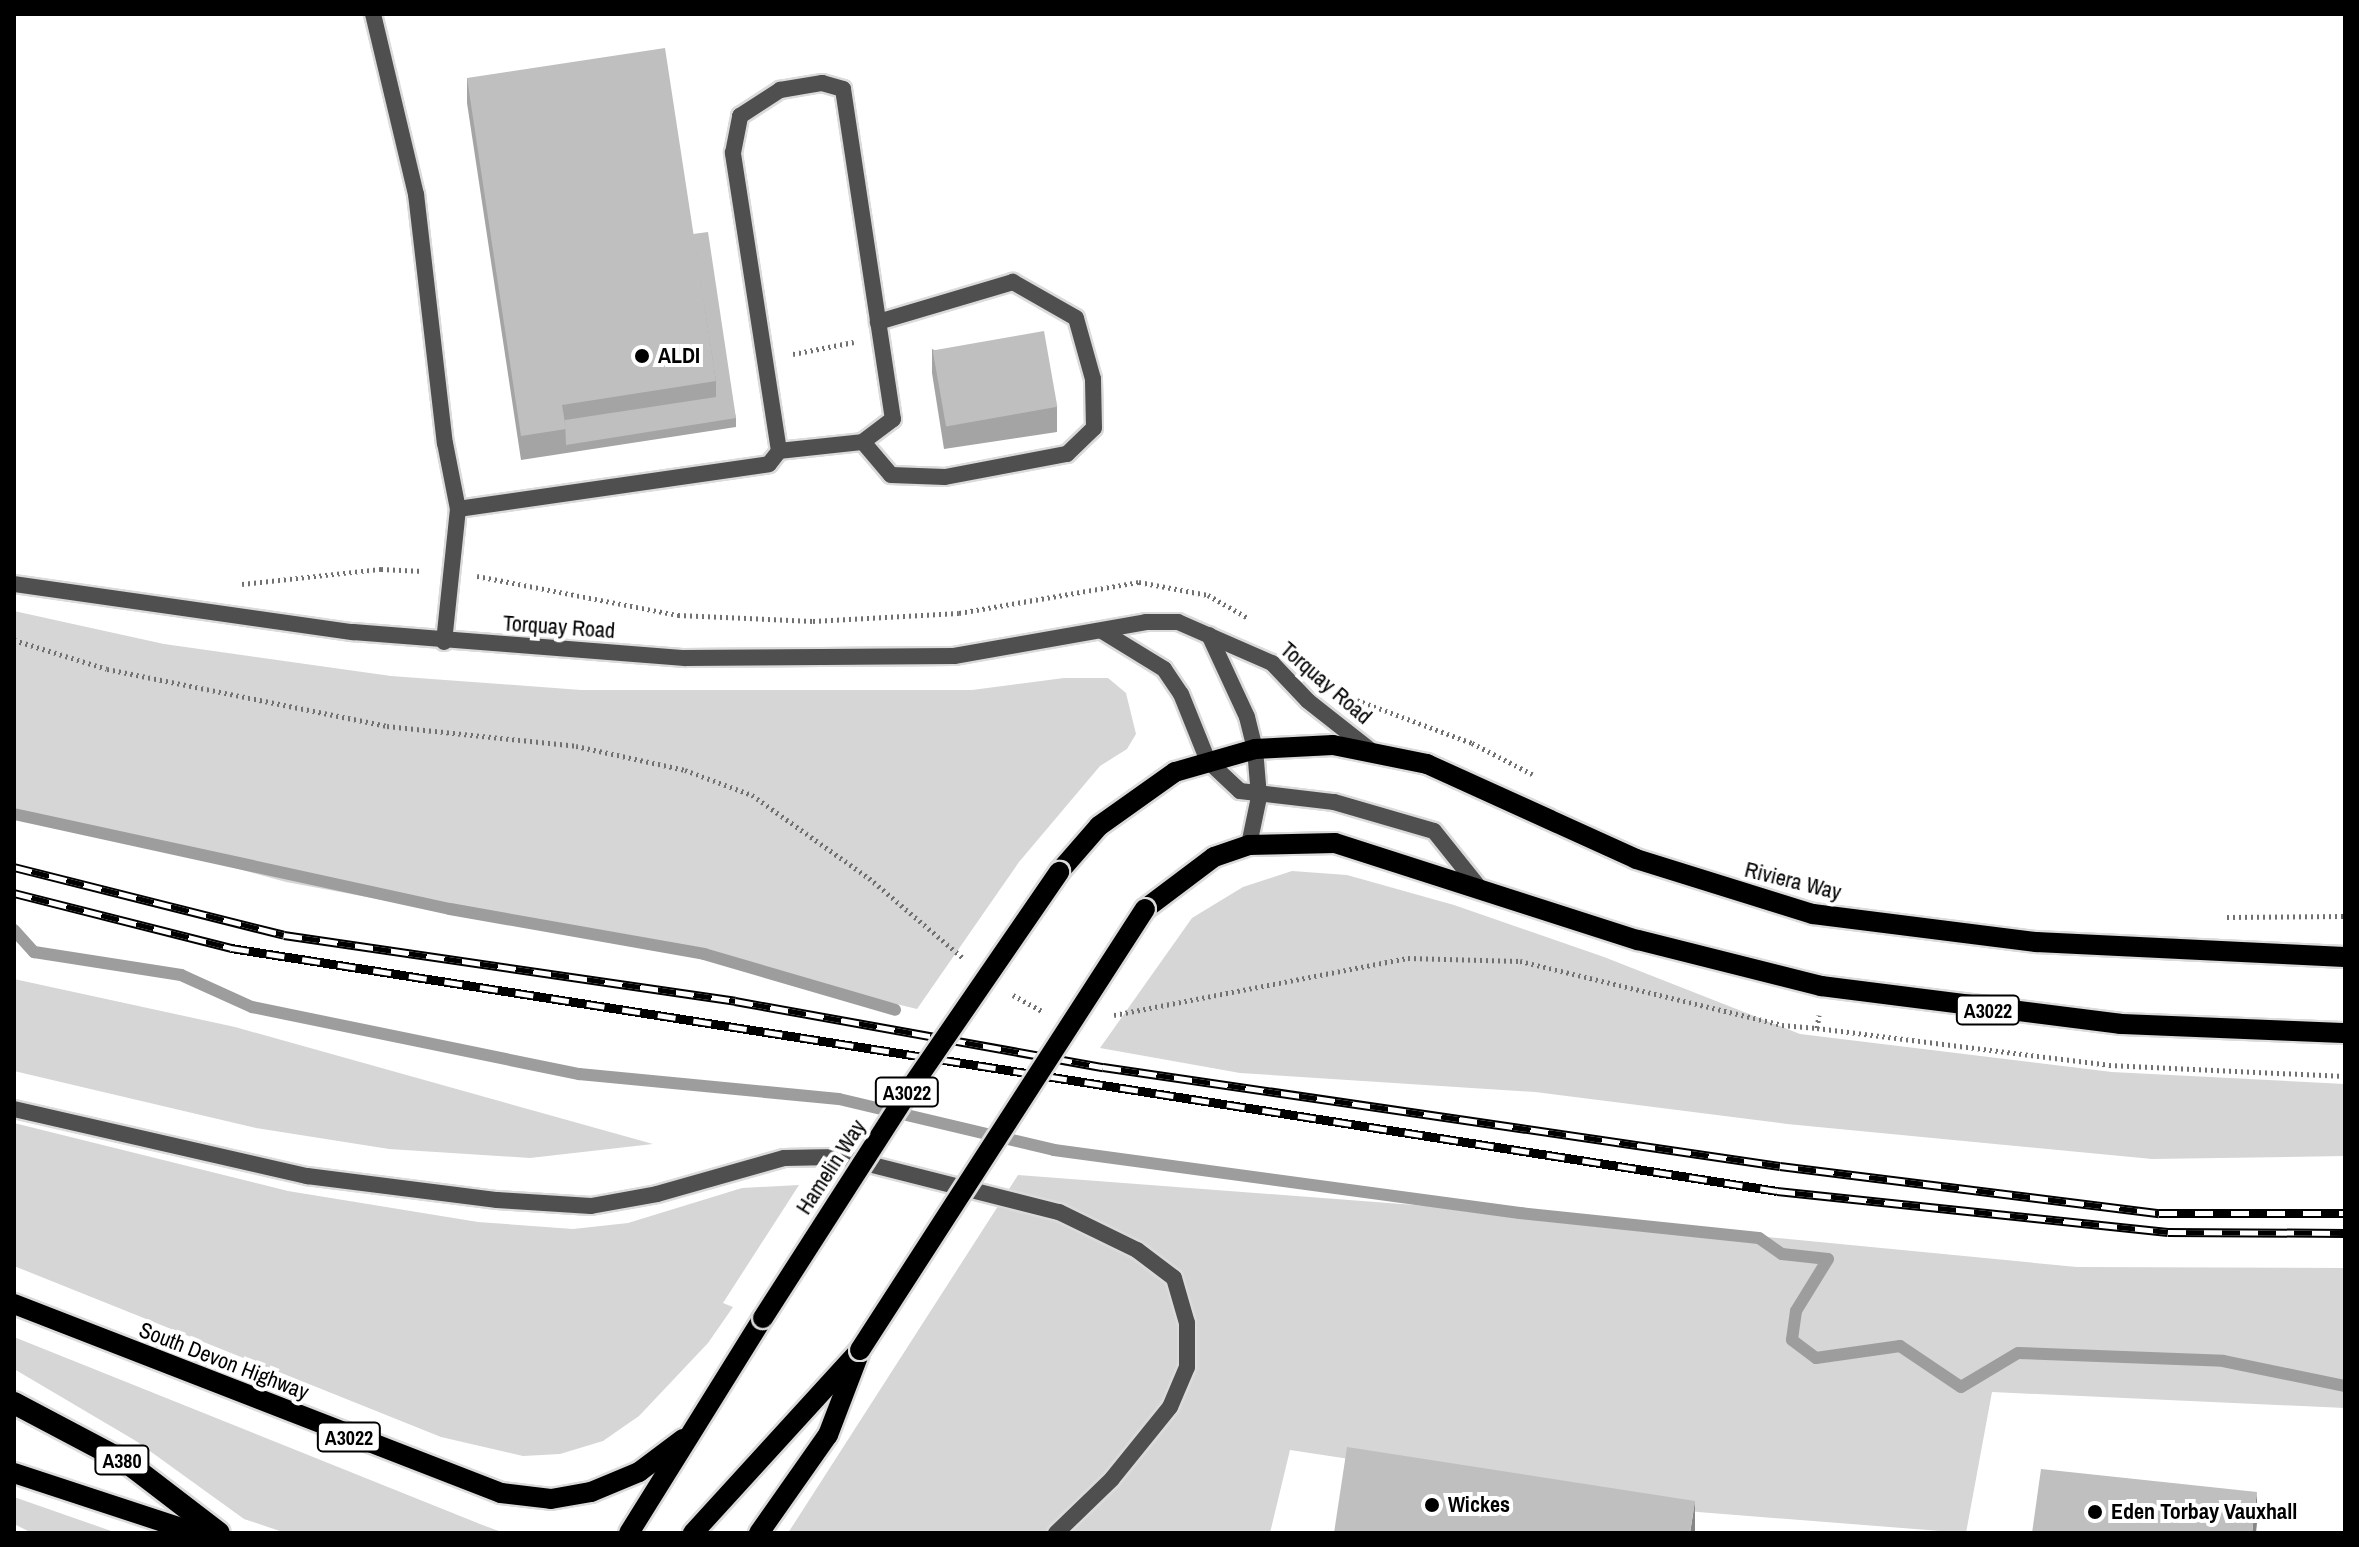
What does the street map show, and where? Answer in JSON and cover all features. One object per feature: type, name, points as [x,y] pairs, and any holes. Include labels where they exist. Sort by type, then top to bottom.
[{"type":"highway","name":"A380","points":[[14,1403],[129,1464],[219,1533]]},
{"type":"main road","name":"A3022","points":[[1208,761],[1255,749]]},
{"type":"main road","name":"Riviera Way","points":[[1255,749],[1369,749],[1427,764],[1636,859],[1813,914],[2036,942],[2345,957]]},
{"type":"main road","name":"Hamelin Way","points":[[629,1533],[683,1439],[912,1086],[1059,872],[1099,826],[1147,788],[1208,761]]},
{"type":"main road","name":"A3022","points":[[693,1533],[860,1350],[1145,909],[1183,876],[1249,845],[1335,843],[1478,886],[1638,940],[1821,986],[2120,1024],[2345,1033]]},
{"type":"main road","name":"South Devon Highway","points":[[14,1304],[501,1493],[551,1499],[591,1492],[639,1472],[683,1439]]},
{"type":"main road","name":"A3022","points":[[759,1533],[828,1435],[846,1398],[860,1350]]},
{"type":"main road","points":[[14,1473],[197,1533]]},
{"type":"street","points":[[373,14],[416,194],[445,443],[458,509],[444,642]]},
{"type":"street","points":[[458,509],[769,464],[779,451],[863,442],[893,419],[843,89],[822,83],[780,90],[740,116],[733,153],[779,451]]},
{"type":"street","points":[[863,442],[891,475],[945,477],[1067,454],[1094,428],[1093,379],[1076,318],[1013,282],[879,330]]},
{"type":"street","name":"Torquay Road","points":[[14,584],[444,642],[685,658],[954,656],[1146,622],[1178,622],[1272,663],[1308,701],[1369,749]]},
{"type":"street","points":[[1102,631],[1164,669],[1181,694],[1208,761],[1231,785],[1259,797],[1334,802],[1434,831],[1478,886]]},
{"type":"street","points":[[1209,635],[1247,717],[1255,749],[1259,797],[1249,845]]},
{"type":"street","points":[[14,1109],[307,1176],[497,1200],[591,1206],[657,1194],[784,1158],[841,1157],[1059,1212],[1137,1250],[1174,1278],[1187,1323],[1187,1367],[1170,1407],[1112,1479],[1056,1533]]},
{"type":"path","points":[[764,361],[879,330]]},
{"type":"path","points":[[14,640],[107,669],[387,726],[576,746],[685,770],[752,795],[869,878],[976,968]]},
{"type":"path","points":[[1107,1016],[1209,1001],[1408,958],[1520,961],[1767,1021],[1817,1028],[2109,1065],[2345,1076]]},
{"type":"path","points":[[1000,985],[1049,1014]]},
{"type":"path","points":[[1817,1028],[1821,986]]},
{"type":"shaded area","points":[[14,611],[164,644],[391,676],[581,690],[972,690],[1064,678],[1108,678],[1126,693],[1136,734],[1127,749],[1100,766],[1019,862],[917,1009],[735,965],[286,882],[14,808]]},
{"type":"shaded area","points":[[1292,871],[1347,875],[1454,905],[1604,957],[1800,1034],[2112,1072],[2345,1084],[2345,1156],[2152,1159],[1787,1124],[1535,1092],[1240,1073],[1100,1048],[1192,918],[1243,887]]},
{"type":"shaded area","points":[[14,979],[235,1027],[653,1144],[530,1158],[389,1149],[256,1128],[14,1071]]},
{"type":"shaded area","points":[[14,1123],[288,1191],[478,1222],[573,1229],[628,1223],[742,1188],[799,1185],[723,1303],[733,1307],[708,1343],[639,1416],[603,1441],[560,1454],[523,1456],[441,1437],[14,1266]]},
{"type":"shaded area","points":[[1018,1175],[1520,1213],[2077,1267],[2345,1268],[2345,1408],[1992,1392],[1966,1533],[1698,1512],[1290,1450],[1270,1533],[788,1533]]},
{"type":"shaded area","points":[[14,1337],[504,1533],[286,1533],[244,1519],[136,1441],[14,1369]]},
{"type":"shaded area","points":[[14,1497],[117,1533],[32,1533],[14,1524]]},
{"type":"building","points":[[665,48],[716,381],[562,405],[566,429],[521,436],[467,78]]},
{"type":"building","points":[[708,232],[736,418],[566,445],[565,420],[716,397],[693,234]]},
{"type":"building","points":[[1044,331],[1057,407],[946,426],[933,351]]},
{"type":"building","points":[[1347,1447],[1695,1501],[1690,1533],[1334,1533]]},
{"type":"building","points":[[2041,1469],[2257,1492],[2252,1533],[2032,1533]]},
{"type":"waterway","points":[[14,814],[450,909],[704,954],[895,1010]]},
{"type":"waterway","points":[[14,930],[34,952],[181,975],[252,1007],[579,1074],[839,1099],[1054,1150],[1520,1213],[1759,1238],[1782,1254],[1828,1259],[1796,1311],[1792,1340],[1816,1358],[1900,1346],[1961,1387],[2018,1353],[2223,1361],[2345,1386]]},
{"type":"railway","points":[[14,867],[284,935],[735,1001],[1103,1067],[1780,1166],[2159,1213],[2345,1213]]},
{"type":"railway","points":[[14,893],[231,948],[1777,1191],[2168,1232],[2345,1233]]},
{"type":"place","name":"ALDI","points":[[642,356]]},
{"type":"place","name":"Wickes","points":[[1432,1505]]},
{"type":"place","name":"Eden Torbay Vauxhall","points":[[2095,1512]]}]
